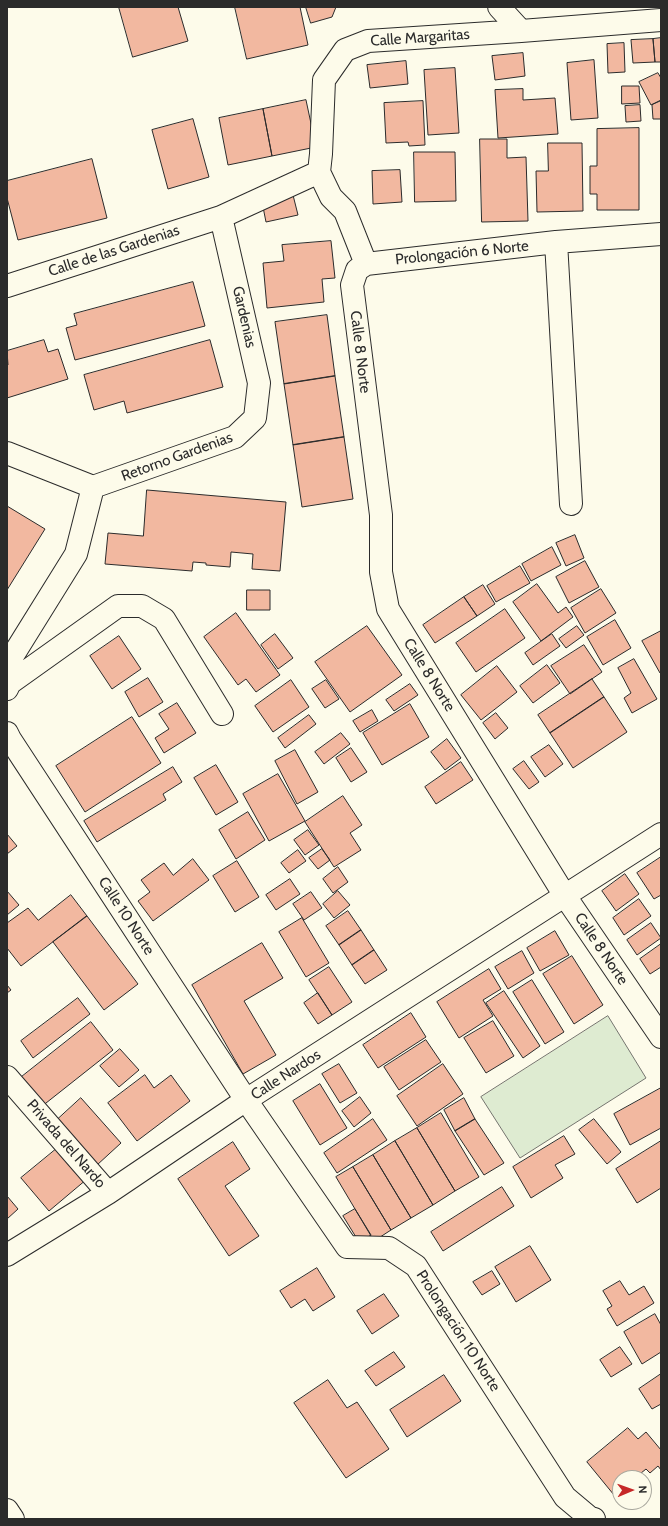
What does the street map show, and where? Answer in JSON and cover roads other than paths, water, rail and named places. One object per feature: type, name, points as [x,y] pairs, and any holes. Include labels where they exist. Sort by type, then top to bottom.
[{"type":"street","points":[[499,7],[521,31]]},
{"type":"street","name":"Calle Margaritas","points":[[319,172],[322,154],[324,80],[345,50],[368,41],[661,20]]},
{"type":"street","points":[[221,217],[319,172],[331,197],[345,211],[366,264]]},
{"type":"street","name":"Calle de las Gardenias","points":[[7,286],[221,217]]},
{"type":"street","name":"Gardenias","points":[[221,217],[259,383],[255,418]]},
{"type":"street","name":"Prolongación 6 Norte","points":[[366,264],[556,242],[661,234]]},
{"type":"street","points":[[556,242],[570,504]]},
{"type":"street","name":"Calle 8 Norte","points":[[366,264],[357,270],[352,285],[380,515],[382,572],[388,609],[565,896],[661,1037]]},
{"type":"street","name":"Retorno Gardenias","points":[[93,487],[235,437],[255,418]]},
{"type":"street","points":[[7,453],[93,487],[76,554],[7,665]]},
{"type":"street","points":[[7,690],[10,683],[118,606],[142,606],[164,619],[222,714]]},
{"type":"street","name":"Calle 10 Norte","points":[[7,732],[14,746],[246,1100]]},
{"type":"street","name":"Calle Nardos","points":[[7,1255],[108,1193],[246,1100],[661,834]]},
{"type":"street","name":"Privada del Nardo","points":[[7,1077],[108,1193]]},
{"type":"street","name":"Prolongación 10 Norte","points":[[246,1100],[347,1247],[389,1248],[416,1266],[566,1497],[590,1518],[594,1519]]},
{"type":"street","points":[[7,1510],[13,1519]]}]
